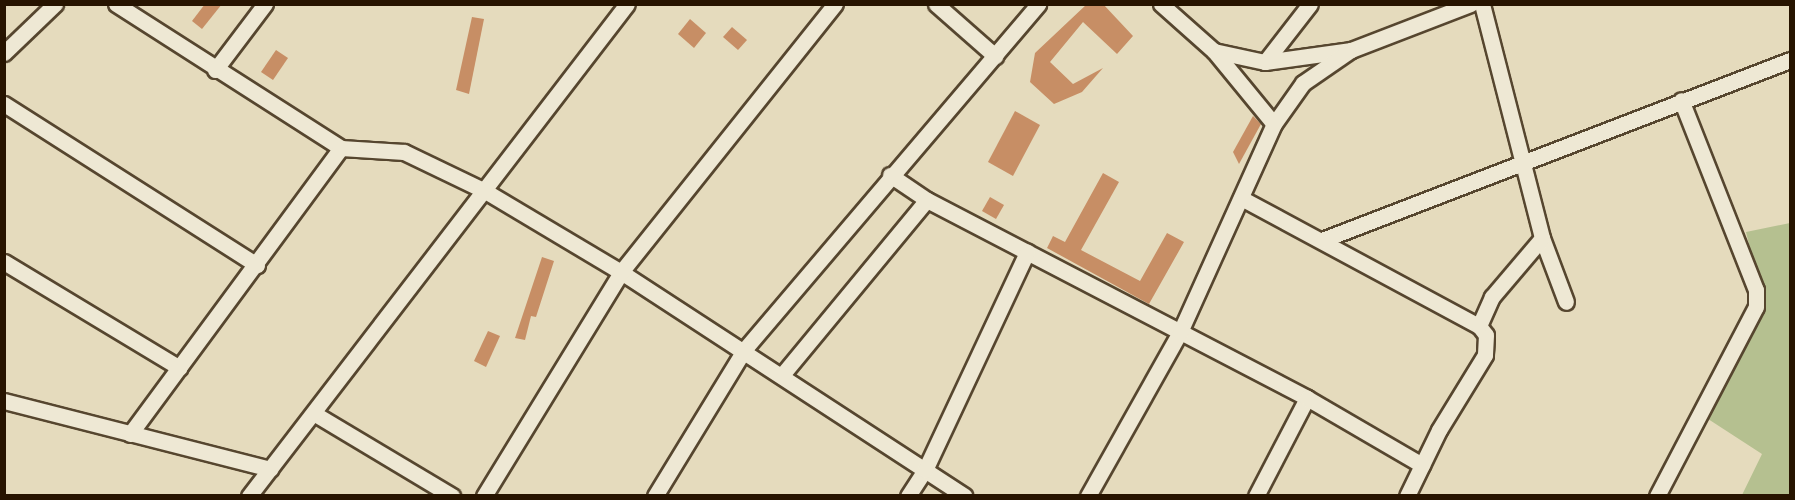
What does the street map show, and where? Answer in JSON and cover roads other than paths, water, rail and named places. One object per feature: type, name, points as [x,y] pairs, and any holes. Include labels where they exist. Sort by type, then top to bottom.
[{"type":"street","points":[[4,53],[55,4]]},
{"type":"street","points":[[116,4],[215,70],[341,148],[404,152],[485,191],[621,272],[744,350],[964,495]]},
{"type":"street","points":[[215,70],[265,4]]},
{"type":"street","points":[[249,495],[315,414],[627,4]]},
{"type":"street","points":[[484,495],[621,272],[835,4]]},
{"type":"street","points":[[936,4],[995,56]]},
{"type":"street","points":[[654,495],[744,350],[890,175],[1038,4]]},
{"type":"street","points":[[1161,4],[1214,51],[1275,124]]},
{"type":"street","points":[[1264,62],[1310,4]]},
{"type":"street","points":[[1214,51],[1264,62],[1351,50],[1470,4]]},
{"type":"street","points":[[1482,4],[1542,238],[1566,302]]},
{"type":"street","points":[[1088,495],[1180,332],[1275,124],[1303,83],[1351,50]]},
{"type":"street","points":[[1322,240],[1521,160],[1791,60]]},
{"type":"street","points":[[1657,495],[1756,307],[1756,290],[1681,100]]},
{"type":"street","points":[[4,104],[257,265]]},
{"type":"street","points":[[130,434],[257,265],[341,148]]},
{"type":"street","points":[[890,175],[927,200],[1307,398],[1422,465]]},
{"type":"street","points":[[1241,198],[1479,326],[1486,335],[1485,356],[1407,495]]},
{"type":"street","points":[[782,375],[927,200]]},
{"type":"street","points":[[1479,326],[1502,283],[1542,238]]},
{"type":"street","points":[[908,495],[925,470],[1027,252]]},
{"type":"street","points":[[4,262],[180,368]]},
{"type":"street","points":[[1256,495],[1307,398]]},
{"type":"street","points":[[4,401],[270,469]]},
{"type":"street","points":[[315,414],[452,495]]}]
